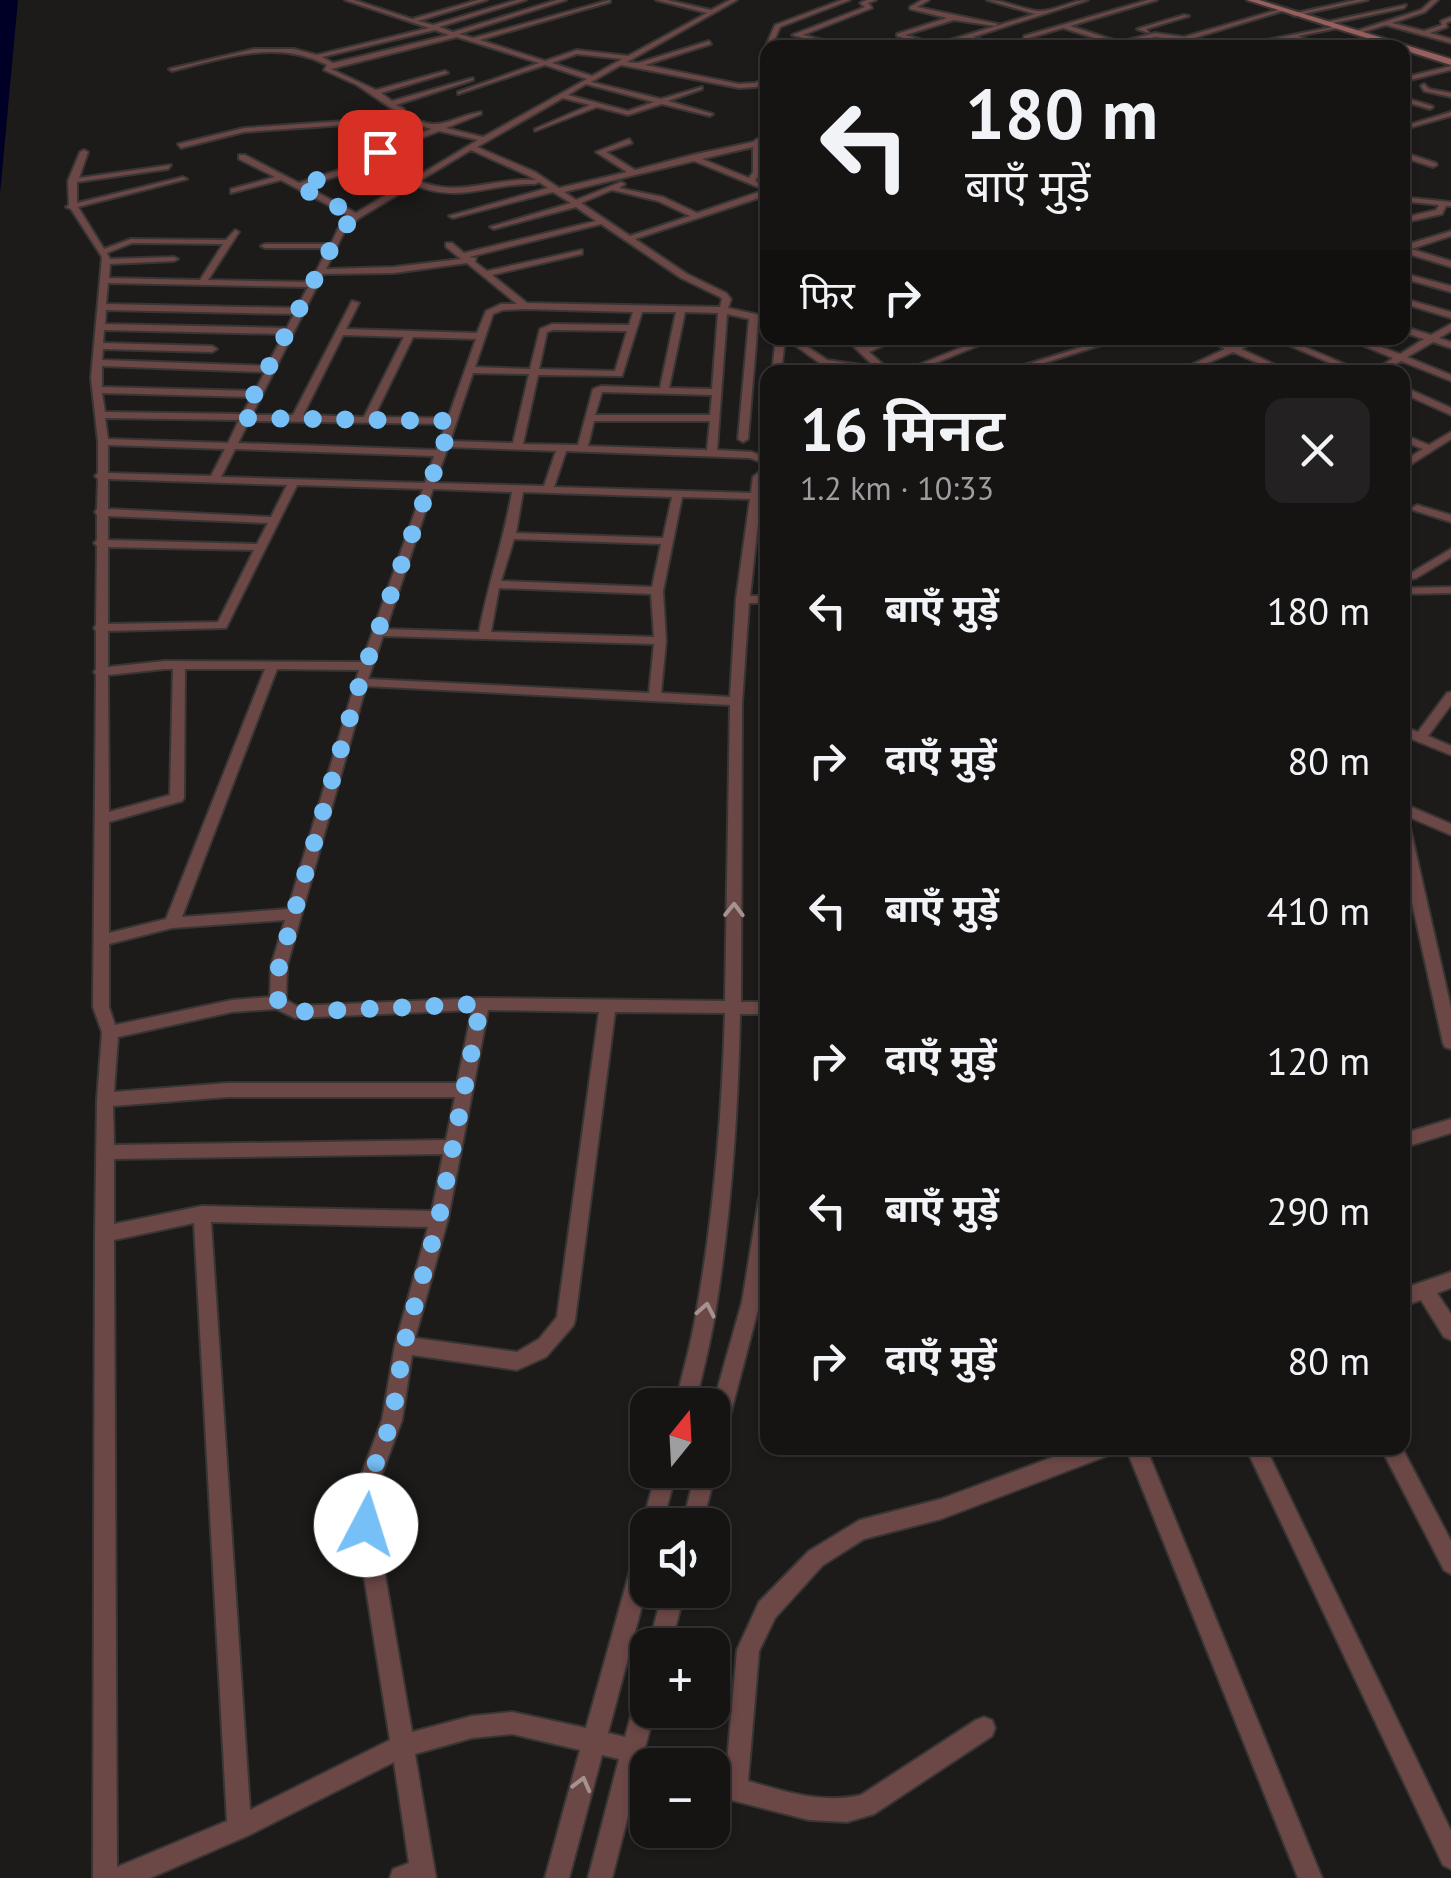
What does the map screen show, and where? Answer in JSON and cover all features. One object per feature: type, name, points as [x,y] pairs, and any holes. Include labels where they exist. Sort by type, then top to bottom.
[{"type":"main road","points":[[1251,0],[1382,40]]},
{"type":"main road","points":[[1410,49],[1449,61]]},
{"type":"street","points":[[352,1],[366,0]]},
{"type":"street","points":[[172,70],[268,48],[306,50],[484,0]]},
{"type":"street","points":[[319,56],[435,28],[523,0]]},
{"type":"street","points":[[484,140],[415,121],[354,77],[326,69],[332,64],[454,35],[563,0]]},
{"type":"street","points":[[660,0],[712,12]]},
{"type":"street","points":[[214,478],[333,246],[356,216],[561,95],[734,0]]},
{"type":"street","points":[[772,29],[847,0]]},
{"type":"street","points":[[797,35],[870,7],[863,4],[874,0]]},
{"type":"street","points":[[926,0],[912,8],[1004,25]]},
{"type":"street","points":[[990,0],[1042,14]]},
{"type":"street","points":[[956,40],[1085,0]]},
{"type":"street","points":[[1026,40],[1154,0]]},
{"type":"street","points":[[1294,14],[1365,0]]},
{"type":"street","points":[[352,1],[658,103],[710,114]]},
{"type":"street","points":[[470,41],[608,1]]},
{"type":"street","points":[[1356,32],[1423,12],[1434,1],[1451,4]]},
{"type":"street","points":[[1324,23],[1404,6]]},
{"type":"street","points":[[1136,40],[1155,36],[1184,39],[1283,10]]},
{"type":"street","points":[[1155,36],[1140,29],[1186,16]]},
{"type":"street","points":[[914,40],[900,35],[954,18]]},
{"type":"street","points":[[1424,33],[1445,26],[1443,22],[1451,19]]},
{"type":"street","points":[[1387,23],[1451,42]]},
{"type":"street","points":[[1063,26],[1106,40]]},
{"type":"street","points":[[1271,40],[1336,26]]},
{"type":"street","points":[[772,29],[818,40]]},
{"type":"street","points":[[769,40],[772,29]]},
{"type":"street","points":[[1292,36],[1303,40]]},
{"type":"street","points":[[966,37],[976,40]]},
{"type":"street","points":[[641,64],[709,43]]},
{"type":"street","points":[[499,52],[517,47],[542,54]]},
{"type":"street","points":[[306,50],[332,64]]},
{"type":"street","points":[[460,93],[586,51],[715,82],[760,84]]},
{"type":"street","points":[[394,103],[530,61]]},
{"type":"street","points":[[1410,78],[1449,61]]},
{"type":"street","points":[[378,92],[444,72]]},
{"type":"street","points":[[1410,74],[1418,76]]},
{"type":"street","points":[[1424,86],[1426,90],[1451,95]]},
{"type":"street","points":[[561,95],[624,113],[700,88]]},
{"type":"street","points":[[1410,102],[1430,108]]},
{"type":"street","points":[[537,130],[595,106]]},
{"type":"street","points":[[180,146],[244,130],[344,122],[402,110]]},
{"type":"street","points":[[298,186],[367,164],[374,154],[479,113]]},
{"type":"street","points":[[1410,124],[1451,114]]},
{"type":"street","points":[[629,142],[600,152],[630,172]]},
{"type":"street","points":[[751,182],[757,172],[757,142]]},
{"type":"street","points":[[453,216],[552,188],[760,142]]},
{"type":"street","points":[[472,148],[552,188],[727,300],[712,418],[712,453]]},
{"type":"street","points":[[84,152],[72,180],[70,208],[104,257],[105,280],[97,390],[103,442],[102,1007],[110,1032],[104,1234],[105,1878]]},
{"type":"street","points":[[242,156],[356,216]]},
{"type":"street","points":[[692,157],[760,186]]},
{"type":"street","points":[[1410,157],[1433,166]]},
{"type":"street","points":[[72,180],[168,167]]},
{"type":"street","points":[[494,227],[616,189],[630,172]]},
{"type":"street","points":[[70,208],[183,178]]},
{"type":"street","points":[[234,191],[279,178]]},
{"type":"street","points":[[414,182],[442,195],[510,180],[552,188]]},
{"type":"street","points":[[616,189],[660,199],[698,216]]},
{"type":"street","points":[[631,238],[760,193]]},
{"type":"street","points":[[1410,199],[1448,204]]},
{"type":"street","points":[[1410,219],[1439,212],[1448,204]]},
{"type":"street","points":[[320,272],[394,270],[470,258],[604,220]]},
{"type":"street","points":[[202,282],[234,232]]},
{"type":"street","points":[[1410,247],[1451,233]]},
{"type":"street","points":[[104,257],[131,242],[228,242]]},
{"type":"street","points":[[162,274],[187,242]]},
{"type":"street","points":[[448,245],[490,273],[526,306]]},
{"type":"street","points":[[265,246],[333,246]]},
{"type":"street","points":[[1410,251],[1450,263]]},
{"type":"street","points":[[490,273],[579,252]]},
{"type":"street","points":[[104,257],[174,259]]},
{"type":"street","points":[[1410,276],[1451,289]]},
{"type":"street","points":[[105,280],[313,285]]},
{"type":"street","points":[[1410,302],[1451,315]]},
{"type":"street","points":[[296,419],[355,303]]},
{"type":"street","points":[[104,306],[298,311]]},
{"type":"street","points":[[278,1003],[279,966],[360,682],[381,632],[489,312],[501,307],[526,306],[681,309],[723,310],[760,318]]},
{"type":"street","points":[[617,389],[638,309]]},
{"type":"street","points":[[664,390],[681,309]]},
{"type":"street","points":[[743,439],[754,316]]},
{"type":"street","points":[[102,327],[288,331]]},
{"type":"street","points":[[1390,365],[1451,327]]},
{"type":"street","points":[[517,447],[548,328],[634,328]]},
{"type":"street","points":[[183,392],[224,330]]},
{"type":"street","points":[[340,332],[482,336]]},
{"type":"street","points":[[1410,332],[1451,345]]},
{"type":"street","points":[[367,420],[410,334]]},
{"type":"street","points":[[800,345],[824,362],[844,365]]},
{"type":"street","points":[[858,345],[881,365]]},
{"type":"street","points":[[865,350],[878,345]]},
{"type":"street","points":[[924,365],[974,345]]},
{"type":"street","points":[[1027,365],[1085,345]]},
{"type":"street","points":[[1226,345],[1268,365]]},
{"type":"street","points":[[1196,365],[1241,345]]},
{"type":"street","points":[[1294,345],[1341,365]]},
{"type":"street","points":[[1367,345],[1451,378]]},
{"type":"street","points":[[100,346],[212,349]]},
{"type":"street","points":[[98,363],[268,369]]},
{"type":"street","points":[[470,370],[619,374]]},
{"type":"street","points":[[97,390],[255,394]]},
{"type":"street","points":[[582,448],[596,391],[718,392]]},
{"type":"street","points":[[1410,393],[1451,412]]},
{"type":"street","points":[[1434,404],[1451,394]]},
{"type":"street","points":[[1410,399],[1416,396]]},
{"type":"street","points":[[99,415],[452,421]]},
{"type":"street","points":[[591,418],[712,418]]},
{"type":"street","points":[[1410,462],[1451,434]]},
{"type":"street","points":[[1410,440],[1429,448]]},
{"type":"street","points":[[103,442],[363,450],[582,448],[712,453],[752,456],[760,460]]},
{"type":"street","points":[[548,489],[562,448]]},
{"type":"street","points":[[350,483],[363,450]]},
{"type":"street","points":[[689,1388],[722,1230],[733,1007],[736,701],[742,599],[760,475]]},
{"type":"street","points":[[100,476],[756,496]]},
{"type":"street","points":[[100,628],[222,625],[294,481]]},
{"type":"street","points":[[484,635],[494,584],[510,536],[518,488]]},
{"type":"street","points":[[656,695],[658,591],[678,492]]},
{"type":"street","points":[[1417,508],[1451,519]]},
{"type":"street","points":[[100,512],[274,520]]},
{"type":"street","points":[[510,536],[666,540]]},
{"type":"street","points":[[100,543],[260,547]]},
{"type":"street","points":[[1410,573],[1451,552]]},
{"type":"street","points":[[1410,575],[1451,602]]},
{"type":"street","points":[[494,584],[658,591]]},
{"type":"street","points":[[1410,591],[1438,591]]},
{"type":"street","points":[[742,599],[760,600]]},
{"type":"street","points":[[381,632],[660,640]]},
{"type":"street","points":[[100,672],[179,665],[367,666]]},
{"type":"street","points":[[101,820],[178,798],[179,665]]},
{"type":"street","points":[[172,924],[272,665]]},
{"type":"street","points":[[360,682],[736,701]]},
{"type":"street","points":[[1420,738],[1451,696]]},
{"type":"street","points":[[1410,734],[1451,751]]},
{"type":"street","points":[[1410,812],[1451,830]]},
{"type":"street","points":[[1410,859],[1451,1043]]},
{"type":"street","points":[[101,940],[172,924],[294,914]]},
{"type":"street","points":[[110,1032],[232,1006],[278,1003],[294,1012],[481,1004],[760,1008]]},
{"type":"street","points":[[416,1875],[362,1500],[392,1420],[404,1344],[439,1218],[481,1004]]},
{"type":"street","points":[[404,1344],[517,1361],[532,1357],[550,1343],[566,1320],[608,1006]]},
{"type":"street","points":[[105,1100],[228,1090],[462,1090]]},
{"type":"street","points":[[1410,1138],[1451,1126]]},
{"type":"street","points":[[106,1152],[450,1147]]},
{"type":"street","points":[[104,1234],[202,1214],[439,1218]]},
{"type":"street","points":[[202,1214],[239,1828]]},
{"type":"street","points":[[728,1388],[751,1302],[760,1247]]},
{"type":"street","points":[[1410,1295],[1451,1280]]},
{"type":"street","points":[[1425,1290],[1451,1331]]},
{"type":"street","points":[[730,1751],[748,1650],[767,1610],[816,1558],[860,1530],[959,1503],[1084,1455]]},
{"type":"street","points":[[1139,1455],[1310,1878]]},
{"type":"street","points":[[1259,1455],[1451,1857]]},
{"type":"street","points":[[1395,1455],[1451,1563]]},
{"type":"street","points":[[557,1878],[630,1608]]},
{"type":"street","points":[[122,1878],[239,1828],[400,1747],[472,1727],[512,1724],[594,1741],[630,1760]]},
{"type":"street","points":[[730,1787],[827,1812],[849,1812],[866,1806],[984,1728]]},
{"type":"street","points":[[600,1878],[630,1782]]},
{"type":"water","points":[[0,0],[18,0],[0,194]]},
{"type":"route","points":[[366,1525],[362,1500],[392,1420],[404,1344],[439,1218],[481,1004],[294,1012],[278,1003],[276,991],[279,966],[360,682],[381,632],[452,421],[242,418],[340,231],[356,216],[298,186],[367,164],[380,152]]}]
